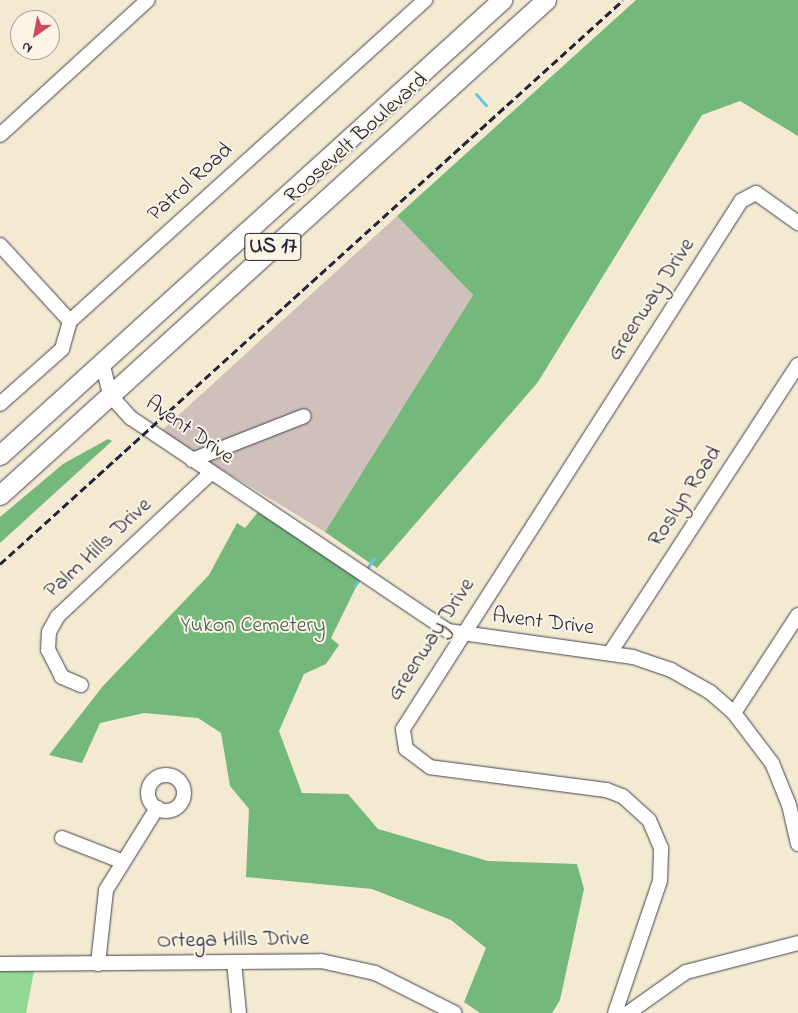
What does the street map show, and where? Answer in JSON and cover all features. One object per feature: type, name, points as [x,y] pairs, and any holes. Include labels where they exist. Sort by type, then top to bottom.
[{"type":"highway","name":"Roosevelt Boulevard","points":[[0,455],[502,0]]},
{"type":"highway","name":"Roosevelt Boulevard","points":[[0,495],[546,0]]},
{"type":"street","points":[[0,135],[148,0]]},
{"type":"street","name":"Patrol Road","points":[[70,321],[425,0]]},
{"type":"street","name":"Greenway Drive","points":[[615,1013],[660,881],[657,835],[637,807],[606,790],[430,767],[412,758],[403,737],[407,718],[749,194],[764,197],[798,223]]},
{"type":"street","points":[[0,245],[70,321],[62,348],[0,404]]},
{"type":"street","name":"Avent Drive","points":[[102,362],[110,395],[131,418],[448,631],[610,653],[671,670],[734,713],[772,763],[798,844]]},
{"type":"street","name":"Roslyn Road","points":[[610,653],[798,365]]},
{"type":"street","points":[[192,460],[304,416]]},
{"type":"street","name":"Palm Hills Drive","points":[[81,685],[62,677],[48,650],[49,632],[58,616],[211,472]]},
{"type":"street","points":[[734,713],[798,615]]},
{"type":"street","points":[[98,964],[101,911],[106,890],[121,861],[156,808]]},
{"type":"street","points":[[62,838],[121,861]]},
{"type":"street","points":[[628,1013],[686,972],[798,943]]},
{"type":"street","name":"Ortega Hills Drive","points":[[0,964],[295,960],[350,966],[405,985],[456,1013]]},
{"type":"street","points":[[234,962],[239,1013]]},
{"type":"shaded area","points":[[397,216],[473,295],[325,532],[160,432]]},
{"type":"green space","points":[[636,0],[798,0],[798,136],[740,101],[702,115],[538,382],[377,568],[325,532],[473,295],[397,216]]},
{"type":"green space","points":[[108,439],[112,441],[0,543],[0,517],[63,464]]},
{"type":"green space","name":"Yukon Cemetery","points":[[258,512],[360,579],[331,638],[339,645],[326,664],[304,674],[279,731],[302,793],[348,794],[378,829],[488,861],[577,864],[584,889],[560,1000],[552,1013],[480,1013],[464,1002],[486,948],[451,920],[372,889],[246,877],[249,809],[230,786],[221,733],[198,718],[144,713],[100,723],[82,763],[49,755],[103,686],[209,575],[237,523],[245,528]]},
{"type":"green space","points":[[0,970],[34,971],[26,1013],[0,1013]]},
{"type":"waterway","points":[[476,94],[486,105]]},
{"type":"waterway","points":[[368,567],[374,558]]},
{"type":"waterway","points":[[355,585],[359,580]]},
{"type":"railway","points":[[0,564],[623,0]]}]
